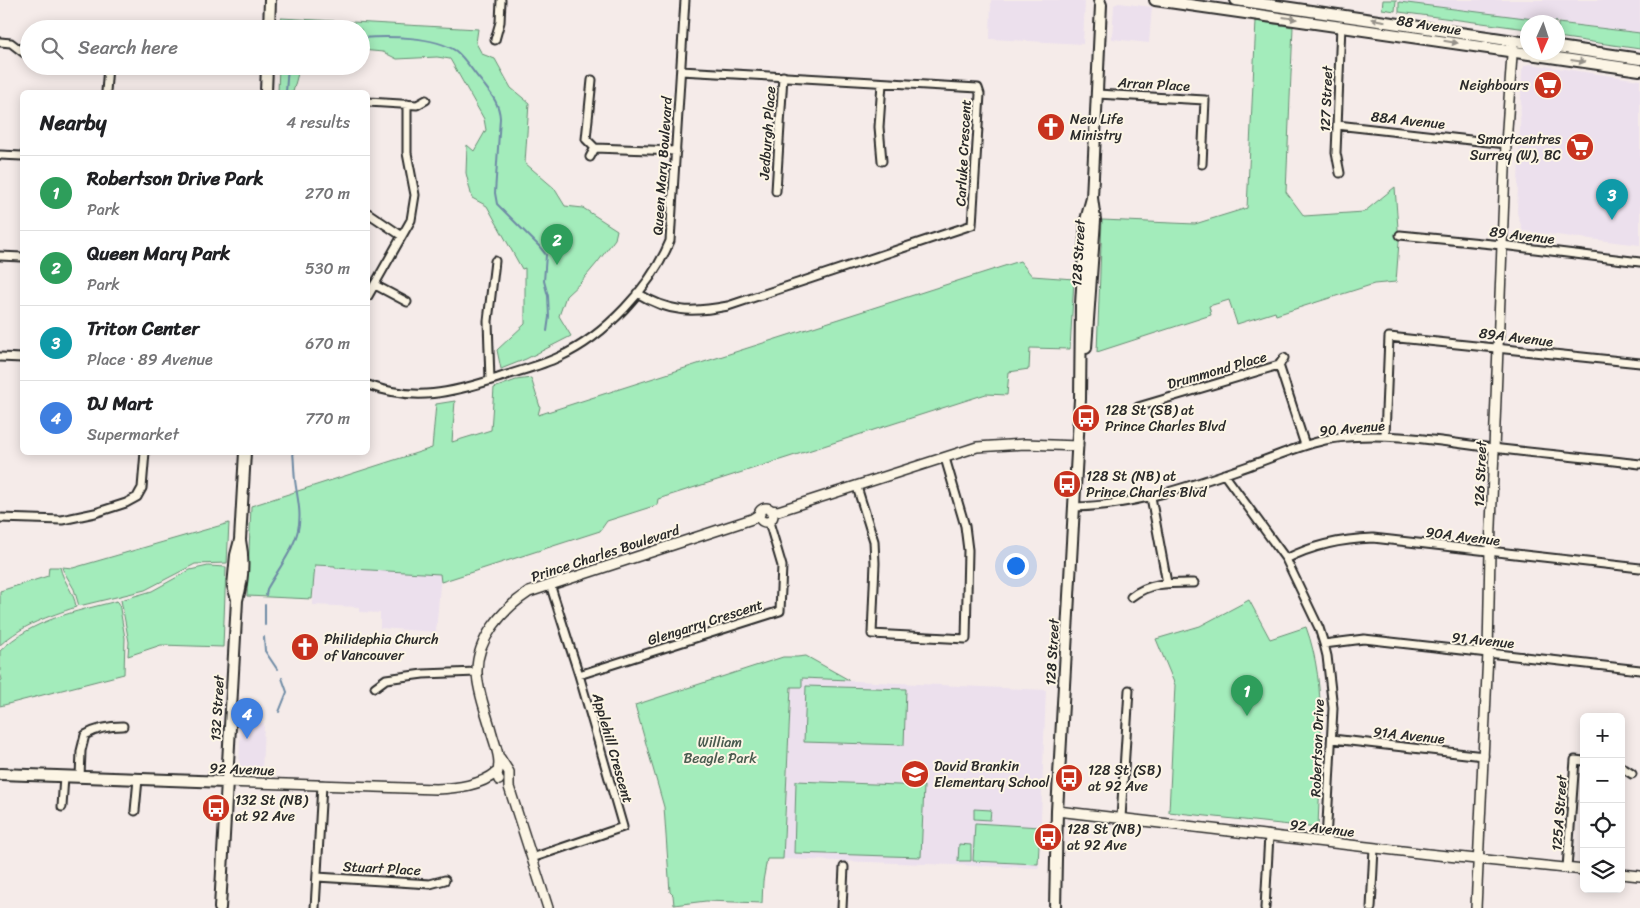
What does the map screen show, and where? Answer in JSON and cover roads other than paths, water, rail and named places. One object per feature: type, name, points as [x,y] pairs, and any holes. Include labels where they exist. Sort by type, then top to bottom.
[{"type":"main road","points":[[269,20],[270,0]]},
{"type":"main road","name":"88 Avenue","points":[[1155,0],[1341,26],[1512,46],[1520,44]]},
{"type":"main road","name":"88 Avenue","points":[[1236,0],[1512,46],[1640,70]]},
{"type":"main road","name":"128 Street","points":[[1055,908],[1057,811],[1078,446],[1083,276],[1086,220],[1092,198],[1101,2]]},
{"type":"main road","points":[[1565,48],[1640,58]]},
{"type":"main road","points":[[266,90],[267,75]]},
{"type":"main road","name":"132 Street","points":[[220,908],[237,600],[234,579],[236,555],[240,540],[245,455]]},
{"type":"main road","name":"92 Avenue","points":[[0,774],[226,782]]},
{"type":"street","points":[[495,40],[500,22],[501,0]]},
{"type":"street","name":"Queen Mary Boulevard","points":[[370,385],[382,390],[418,396],[444,393],[559,357],[580,346],[614,318],[637,294],[660,264],[670,241],[685,0]]},
{"type":"street","name":"127 Street","points":[[1340,172],[1336,154],[1341,26]]},
{"type":"street","points":[[0,42],[11,43],[20,50]]},
{"type":"street","name":"126 Street","points":[[1476,908],[1484,756],[1506,144],[1512,46]]},
{"type":"street","name":"Carluke Crescent","points":[[637,294],[652,302],[680,310],[701,311],[728,306],[972,225],[980,94],[978,88],[681,71]]},
{"type":"street","points":[[106,90],[107,75]]},
{"type":"street","name":"Jedburgh Place","points":[[776,192],[783,76]]},
{"type":"street","points":[[592,80],[586,139],[595,148],[676,151]]},
{"type":"street","points":[[882,83],[880,127],[882,161]]},
{"type":"street","name":"Arran Place","points":[[1097,94],[1205,100],[1202,164]]},
{"type":"street","points":[[370,102],[417,105],[426,100]]},
{"type":"street","points":[[370,293],[411,220],[416,195],[407,153],[407,104]]},
{"type":"street","name":"88A Avenue","points":[[1337,125],[1506,144]]},
{"type":"street","points":[[590,157],[595,148]]},
{"type":"street","points":[[0,155],[20,156]]},
{"type":"street","points":[[370,214],[402,236]]},
{"type":"street","name":"89 Avenue","points":[[1400,235],[1640,262]]},
{"type":"street","points":[[0,256],[20,257]]},
{"type":"street","points":[[490,380],[488,321],[495,261]]},
{"type":"street","points":[[376,285],[407,302]]},
{"type":"street","name":"89A Avenue","points":[[1384,436],[1389,337],[1640,363]]},
{"type":"street","points":[[0,357],[20,358]]},
{"type":"street","points":[[1279,365],[1284,358]]},
{"type":"street","name":"Drummond Place","points":[[1138,407],[1279,365],[1305,446]]},
{"type":"street","name":"90 Avenue","points":[[1074,507],[1103,505],[1151,497],[1330,439],[1384,436],[1640,464]]},
{"type":"street","name":"Prince Charles Boulevard","points":[[548,908],[503,777],[477,672],[482,647],[497,620],[507,608],[529,592],[550,584],[978,447],[1025,444],[1078,446]]},
{"type":"street","points":[[0,518],[62,520],[95,513],[126,503],[137,497],[142,488],[145,455]]},
{"type":"street","points":[[857,487],[874,541],[872,634],[966,639],[967,542],[965,526],[945,458]]},
{"type":"street","name":"Robertson Drive","points":[[1224,474],[1286,560],[1319,628],[1324,644],[1332,691],[1332,739],[1326,842]]},
{"type":"street","points":[[1151,497],[1166,583]]},
{"type":"street","name":"Glengarry Crescent","points":[[579,675],[780,611],[782,566],[766,516]]},
{"type":"street","name":"90A Avenue","points":[[1286,560],[1317,546],[1374,538],[1640,568]]},
{"type":"street","points":[[1130,597],[1141,590],[1166,583],[1194,583]]},
{"type":"street","name":"Applehill Crescent","points":[[532,858],[623,827],[579,675],[550,584]]},
{"type":"street","name":"91 Avenue","points":[[1324,644],[1364,639],[1640,670]]},
{"type":"street","points":[[375,687],[386,679],[422,674],[477,672]]},
{"type":"street","points":[[1121,818],[1129,690]]},
{"type":"street","points":[[80,777],[81,751],[85,735],[94,729],[123,726]]},
{"type":"street","name":"91A Avenue","points":[[1332,739],[1484,756]]},
{"type":"street","name":"125A Street","points":[[1567,868],[1575,760],[1580,761]]},
{"type":"street","points":[[1625,770],[1632,774]]},
{"type":"street","points":[[62,807],[64,776]]},
{"type":"street","name":"92 Avenue","points":[[226,782],[436,789],[466,786],[503,777]]},
{"type":"street","points":[[136,811],[138,779]]},
{"type":"street","points":[[315,908],[322,785]]},
{"type":"street","name":"92 Avenue","points":[[1057,811],[1374,848],[1580,870]]},
{"type":"street","points":[[1265,908],[1269,835]]},
{"type":"street","points":[[1371,908],[1374,848]]},
{"type":"street","points":[[842,908],[844,867]]},
{"type":"street","points":[[1625,874],[1640,876]]},
{"type":"street","name":"Stuart Place","points":[[317,877],[430,884],[444,880]]},
{"type":"waterway","points":[[370,38],[410,38],[436,42],[447,46],[463,57],[493,98],[498,107],[500,118],[495,193],[497,204],[546,255],[544,281],[548,296],[549,317],[547,331]]},
{"type":"waterway","points":[[286,90],[287,75]]},
{"type":"waterway","points":[[266,595],[267,589],[292,546],[298,530],[299,511],[293,455]]},
{"type":"waterway","points":[[265,605],[265,625]]},
{"type":"waterway","points":[[264,637],[265,651],[277,669]]},
{"type":"waterway","points":[[279,712],[287,692],[282,678]]},
{"type":"place","name":"Neighbours","points":[[1548,85]]},
{"type":"place","name":"New Life Ministry","points":[[1051,127]]},
{"type":"place","name":"Smartcentres Surrey (W), BC","points":[[1580,147]]},
{"type":"place","name":"Triton Center","points":[[1612,220]]},
{"type":"place","name":"Queen Mary Park","points":[[557,265]]},
{"type":"place","name":"128 St (SB) at Prince Charles Blvd","points":[[1086,418]]},
{"type":"place","name":"128 St (NB) at Prince Charles Blvd","points":[[1067,484]]},
{"type":"place","name":"Philidephia Church of Vancouver","points":[[305,647]]},
{"type":"place","name":"Robertson Drive Park","points":[[1247,716]]},
{"type":"place","name":"DJ Mart","points":[[247,739]]},
{"type":"place","name":"David Brankin Elementary School","points":[[915,774]]},
{"type":"place","name":"128 St (SB) at 92 Ave","points":[[1069,778]]},
{"type":"place","name":"132 St (NB) at 92 Ave","points":[[216,808]]},
{"type":"place","name":"128 St (NB) at 92 Ave","points":[[1048,837]]},
{"type":"park label","name":"William Beagle Park","points":[[720,750]]}]
